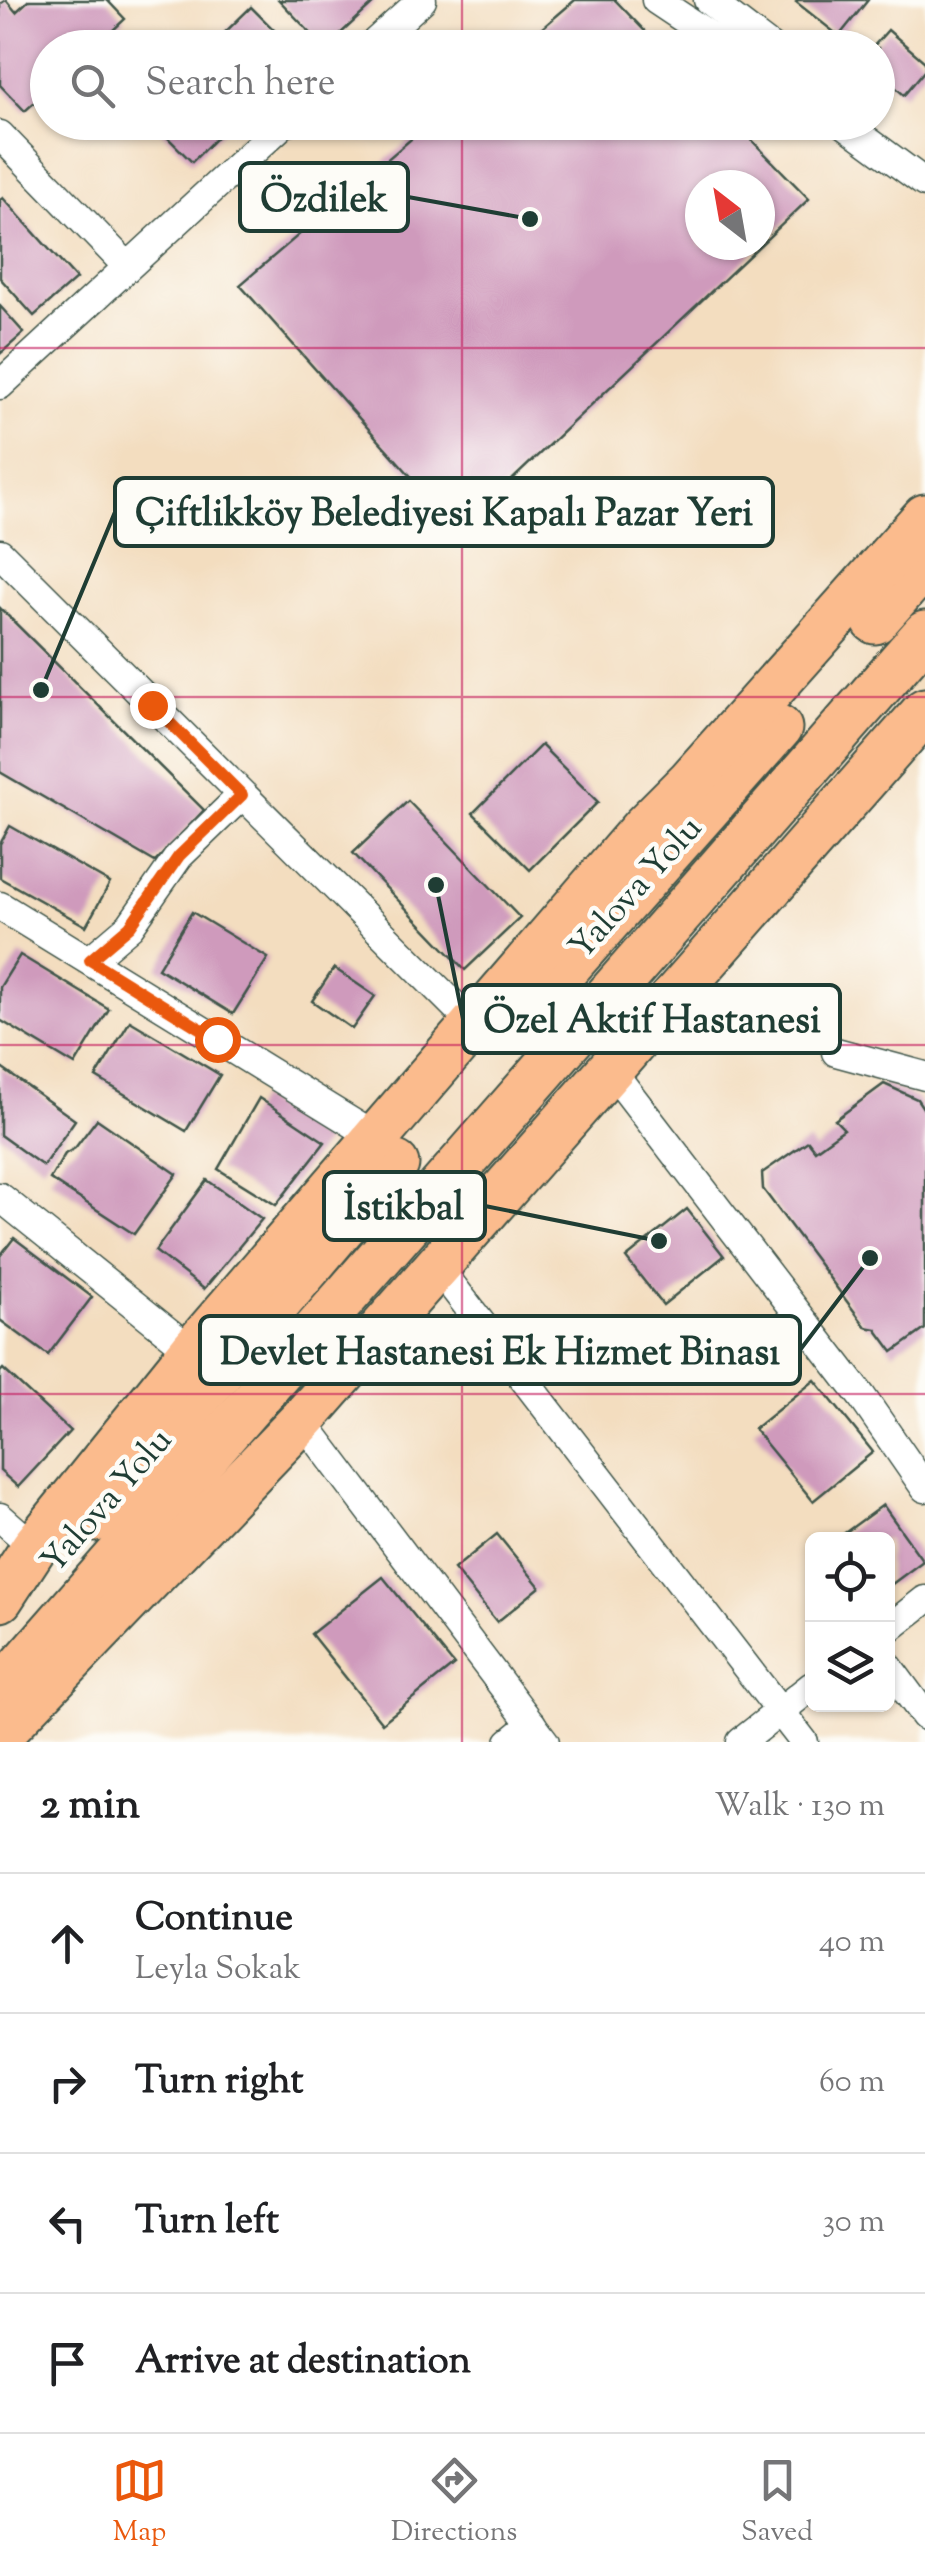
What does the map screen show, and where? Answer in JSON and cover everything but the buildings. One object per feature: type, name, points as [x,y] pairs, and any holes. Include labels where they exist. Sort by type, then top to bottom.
[{"type":"highway","points":[[0,1599],[34,1547],[192,1351],[644,827],[925,517]]},
{"type":"highway","name":"Yalova Yolu","points":[[0,1625],[60,1560],[461,1086],[925,565]]},
{"type":"highway","points":[[0,1691],[925,634]]},
{"type":"highway","points":[[0,1734],[302,1420],[925,711]]},
{"type":"street","points":[[389,30],[422,0]]},
{"type":"street","points":[[656,0],[701,30]]},
{"type":"street","points":[[708,0],[747,30]]},
{"type":"street","points":[[0,135],[127,266]]},
{"type":"street","points":[[895,139],[925,162]]},
{"type":"street","points":[[0,385],[266,140]]},
{"type":"street","points":[[866,140],[925,183]]},
{"type":"street","points":[[0,553],[475,1026]]},
{"type":"street","points":[[90,960],[130,926],[179,856],[242,795]]},
{"type":"street","points":[[0,906],[377,1138]]},
{"type":"street","points":[[836,1052],[925,1076]]},
{"type":"street","points":[[610,1069],[862,1397],[925,1488]]},
{"type":"street","points":[[0,1197],[192,1351]]},
{"type":"street","points":[[436,1265],[804,1742]]},
{"type":"street","points":[[302,1420],[529,1736]]},
{"type":"street","points":[[0,1518],[34,1547]]},
{"type":"street","points":[[895,1624],[925,1600]]},
{"type":"street","points":[[895,1675],[925,1716]]},
{"type":"street","points":[[740,1742],[805,1691]]},
{"type":"place","name":"Özdilek","points":[[530,219]]},
{"type":"place","name":"Çiftlikköy Belediyesi Kapalı Pazar Yeri","points":[[41,690]]},
{"type":"place","name":"Özel Aktif Hastanesi","points":[[436,885]]},
{"type":"place","name":"İstikbal","points":[[659,1241]]},
{"type":"place","name":"Devlet Hastanesi Ek Hizmet Binası","points":[[870,1258]]},
{"type":"route","points":[[152,705],[242,795],[179,856],[130,926],[90,960],[217,1039]]}]
